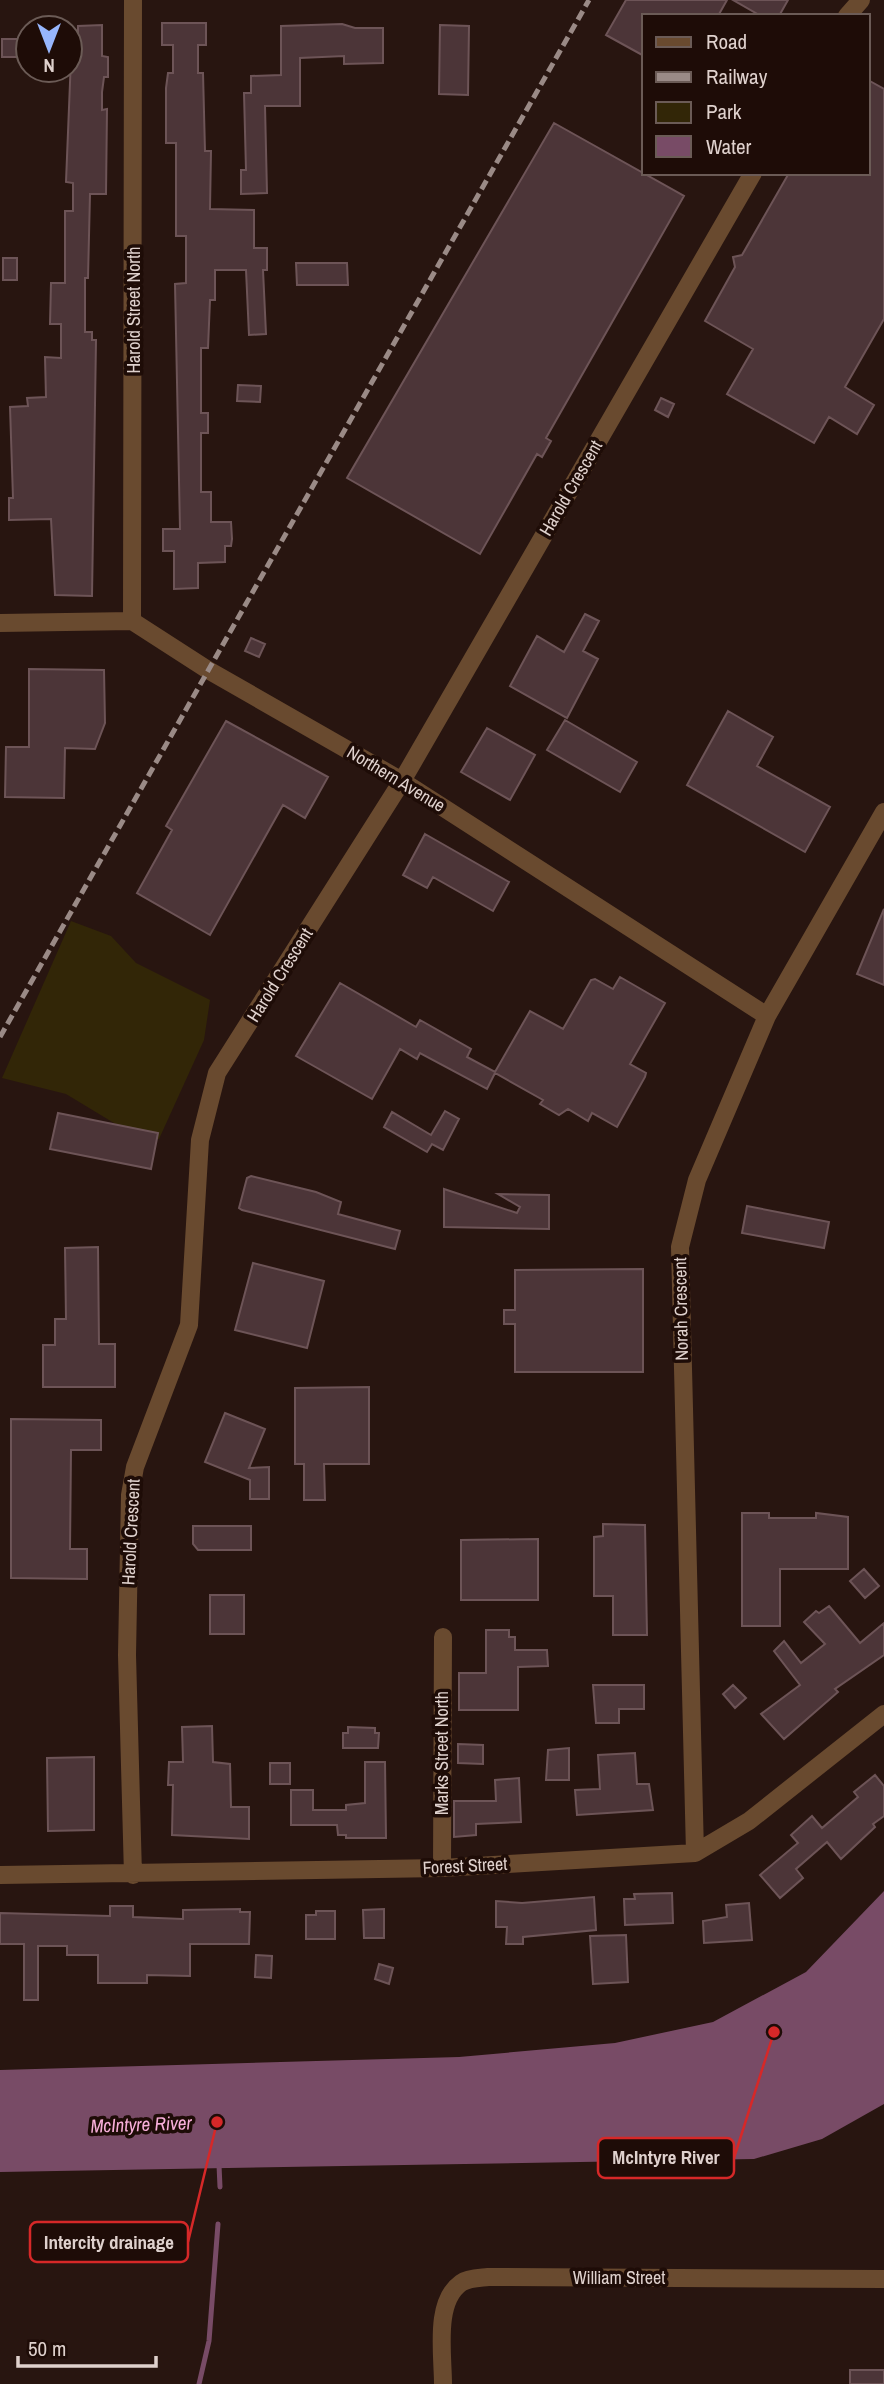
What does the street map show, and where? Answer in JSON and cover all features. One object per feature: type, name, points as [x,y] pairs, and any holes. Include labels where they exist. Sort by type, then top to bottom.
[{"type":"street","name":"Harold Street North","points":[[132,621],[133,0]]},
{"type":"street","points":[[849,14],[861,0]]},
{"type":"street","name":"Harold Crescent","points":[[133,1875],[127,1655],[130,1494],[135,1467],[189,1325],[200,1140],[217,1073],[402,780],[752,175]]},
{"type":"street","points":[[0,623],[132,621]]},
{"type":"street","name":"Northern Avenue","points":[[132,621],[208,670],[402,780],[766,1016]]},
{"type":"street","name":"Norah Crescent","points":[[695,1853],[680,1247],[697,1180],[766,1016],[884,812]]},
{"type":"street","name":"Marks Street North","points":[[442,1868],[443,1637]]},
{"type":"street","name":"Forest Street","points":[[0,1875],[133,1875],[442,1868],[695,1853],[749,1821],[884,1714]]},
{"type":"street","name":"William Street","points":[[443,2384],[443,2333],[447,2296],[463,2281],[488,2277],[884,2279]]},
{"type":"green space","points":[[71,921],[111,936],[136,963],[210,1000],[204,1040],[159,1139],[142,1140],[66,1094],[2,1078]]},
{"type":"water","name":"McIntyre River","points":[[884,1891],[884,2104],[822,2139],[754,2159],[0,2172],[0,2070],[459,2057],[615,2043],[713,2022],[806,1972]]},
{"type":"building","points":[[626,0],[727,0],[719,14],[642,14],[642,55],[606,35]]},
{"type":"building","points":[[733,0],[788,0],[780,14],[758,14]]},
{"type":"building","points":[[162,23],[206,23],[206,45],[198,45],[198,73],[203,73],[205,151],[211,151],[210,209],[254,210],[254,248],[267,248],[267,270],[263,270],[266,334],[249,335],[246,270],[215,270],[215,300],[210,300],[208,348],[201,348],[201,413],[208,413],[208,433],[201,433],[201,492],[211,492],[211,522],[231,522],[232,539],[231,546],[225,546],[225,562],[198,563],[198,588],[174,589],[174,551],[163,551],[163,529],[180,529],[175,284],[186,283],[186,236],[176,236],[176,143],[166,143],[166,88],[168,73],[173,73],[173,45],[162,45]]},
{"type":"building","points":[[342,24],[355,28],[383,28],[383,63],[344,64],[344,56],[300,58],[300,106],[265,106],[267,193],[241,194],[241,170],[246,170],[244,93],[251,93],[251,76],[281,75],[281,26]]},
{"type":"building","points":[[102,25],[102,56],[108,57],[108,77],[104,77],[102,92],[102,110],[107,109],[106,194],[90,194],[88,278],[85,278],[85,332],[92,332],[92,340],[96,340],[92,596],[55,595],[51,519],[9,520],[9,498],[13,498],[10,407],[28,406],[27,398],[46,397],[45,357],[61,358],[61,324],[50,324],[51,283],[65,283],[65,211],[73,211],[73,183],[66,182],[70,84],[84,84],[84,26]]},
{"type":"building","points":[[440,25],[469,26],[468,95],[439,94]]},
{"type":"building","points":[[2,39],[14,39],[14,57],[2,57]]},
{"type":"building","points":[[870,81],[884,89],[884,319],[845,387],[874,405],[857,434],[829,417],[814,443],[727,394],[753,349],[705,321],[735,267],[733,257],[742,255],[788,175],[870,175]]},
{"type":"building","points":[[554,123],[642,172],[642,175],[684,196],[546,438],[551,441],[542,457],[537,454],[480,554],[347,478]]},
{"type":"building","points":[[3,258],[17,258],[17,280],[3,280]]},
{"type":"building","points":[[296,263],[347,263],[348,285],[297,285]]},
{"type":"building","points":[[238,385],[261,386],[260,402],[237,401]]},
{"type":"building","points":[[661,398],[674,404],[668,417],[655,410]]},
{"type":"building","points":[[585,614],[599,621],[583,651],[598,659],[567,718],[510,686],[537,636],[564,652]]},
{"type":"building","points":[[251,638],[265,644],[259,657],[245,651]]},
{"type":"building","points":[[29,669],[104,670],[105,723],[95,749],[65,748],[64,798],[5,797],[6,747],[29,747]]},
{"type":"building","points":[[728,711],[773,737],[757,766],[830,807],[805,852],[687,785]]},
{"type":"building","points":[[565,720],[637,762],[620,792],[547,750]]},
{"type":"building","points":[[226,721],[328,777],[305,818],[283,805],[210,935],[137,893],[172,830],[166,826]]},
{"type":"building","points":[[487,728],[535,755],[510,800],[461,772]]},
{"type":"building","points":[[425,834],[509,882],[493,911],[433,877],[427,888],[403,875]]},
{"type":"building","points":[[884,909],[884,985],[857,974]]},
{"type":"building","points":[[620,977],[665,1003],[630,1064],[646,1073],[617,1127],[592,1113],[588,1121],[568,1109],[559,1115],[540,1104],[543,1100],[495,1073],[487,1089],[420,1053],[417,1059],[400,1049],[372,1099],[296,1056],[340,983],[416,1027],[420,1020],[471,1049],[467,1057],[495,1072],[530,1011],[563,1029],[591,980],[595,979],[613,989]]},
{"type":"building","points":[[445,1111],[459,1119],[443,1150],[432,1144],[427,1152],[384,1127],[392,1112],[431,1135]]},
{"type":"building","points":[[58,1113],[158,1133],[151,1169],[50,1149]]},
{"type":"building","points":[[251,1176],[316,1192],[341,1202],[338,1214],[400,1231],[395,1249],[242,1210],[239,1208],[247,1178]]},
{"type":"building","points":[[444,1189],[517,1213],[520,1207],[498,1194],[549,1195],[549,1229],[444,1227]]},
{"type":"building","points":[[747,1206],[829,1222],[824,1248],[742,1233]]},
{"type":"building","points":[[98,1247],[99,1344],[115,1344],[115,1387],[43,1387],[43,1345],[55,1345],[55,1319],[66,1319],[65,1248]]},
{"type":"building","points":[[253,1263],[324,1281],[307,1348],[235,1330]]},
{"type":"building","points":[[643,1269],[643,1372],[515,1372],[515,1324],[504,1324],[504,1310],[515,1310],[515,1270]]},
{"type":"building","points":[[369,1387],[369,1464],[324,1464],[325,1500],[304,1500],[304,1464],[295,1464],[295,1388]]},
{"type":"building","points":[[225,1413],[265,1429],[249,1468],[269,1467],[269,1499],[250,1499],[250,1480],[205,1462]]},
{"type":"building","points":[[11,1419],[101,1420],[101,1450],[71,1450],[70,1549],[87,1549],[87,1579],[11,1578]]},
{"type":"building","points":[[742,1513],[769,1513],[769,1518],[816,1518],[816,1513],[848,1517],[848,1569],[780,1569],[780,1626],[742,1626]]},
{"type":"building","points":[[603,1524],[645,1525],[647,1635],[613,1635],[613,1596],[594,1596],[594,1537],[603,1536]]},
{"type":"building","points":[[193,1526],[251,1526],[251,1550],[198,1550],[193,1544]]},
{"type":"building","points":[[538,1539],[538,1600],[461,1600],[461,1540]]},
{"type":"building","points":[[864,1569],[879,1586],[865,1598],[850,1581]]},
{"type":"building","points":[[210,1595],[244,1595],[244,1634],[210,1634]]},
{"type":"building","points":[[829,1606],[860,1643],[884,1623],[884,1655],[835,1689],[838,1692],[784,1739],[761,1714],[800,1685],[774,1651],[784,1641],[801,1663],[825,1644],[804,1622],[816,1611],[819,1613]]},
{"type":"building","points":[[486,1630],[509,1630],[509,1637],[515,1637],[515,1650],[547,1650],[548,1666],[518,1667],[518,1710],[459,1710],[459,1673],[486,1673]]},
{"type":"building","points":[[593,1685],[644,1685],[644,1709],[619,1709],[619,1723],[596,1723]]},
{"type":"building","points":[[733,1685],[746,1698],[735,1708],[723,1694]]},
{"type":"building","points":[[212,1726],[213,1762],[230,1764],[231,1807],[249,1807],[249,1839],[172,1835],[173,1785],[168,1785],[169,1762],[183,1762],[182,1727]]},
{"type":"building","points":[[348,1727],[375,1728],[375,1733],[379,1733],[378,1748],[343,1748],[343,1733],[348,1733]]},
{"type":"building","points":[[458,1744],[483,1745],[483,1764],[458,1763]]},
{"type":"building","points":[[569,1748],[569,1780],[546,1780],[548,1750]]},
{"type":"building","points":[[635,1753],[637,1784],[649,1784],[653,1810],[577,1815],[575,1790],[600,1789],[598,1755]]},
{"type":"building","points":[[94,1757],[94,1830],[48,1831],[47,1758]]},
{"type":"building","points":[[365,1762],[385,1762],[386,1838],[346,1838],[346,1835],[338,1835],[337,1825],[291,1825],[291,1790],[313,1790],[313,1810],[346,1810],[346,1805],[365,1803]]},
{"type":"building","points":[[270,1763],[290,1763],[290,1784],[270,1784]]},
{"type":"building","points":[[875,1775],[884,1786],[884,1816],[873,1824],[875,1827],[841,1859],[827,1842],[796,1869],[803,1878],[780,1898],[760,1875],[798,1843],[791,1835],[812,1816],[822,1828],[858,1797],[854,1792]]},
{"type":"building","points":[[519,1778],[521,1822],[476,1824],[476,1835],[454,1837],[454,1801],[496,1801],[495,1780]]},
{"type":"building","points":[[672,1893],[673,1923],[625,1925],[624,1899],[635,1899],[634,1894]]},
{"type":"building","points":[[594,1897],[596,1930],[523,1937],[523,1944],[506,1944],[507,1927],[496,1927],[496,1901],[522,1903]]},
{"type":"building","points":[[749,1903],[752,1940],[704,1943],[703,1921],[727,1917],[726,1905]]},
{"type":"building","points":[[110,1906],[133,1906],[133,1917],[183,1919],[183,1910],[240,1909],[240,1912],[250,1912],[249,1944],[190,1944],[190,1976],[147,1975],[147,1983],[98,1983],[98,1955],[67,1955],[67,1946],[38,1946],[38,2000],[24,2000],[24,1944],[0,1944],[0,1913],[110,1916]]},
{"type":"building","points":[[384,1909],[384,1938],[364,1938],[363,1910]]},
{"type":"building","points":[[316,1911],[335,1911],[335,1939],[306,1939],[306,1915],[316,1915]]},
{"type":"building","points":[[626,1935],[628,1982],[593,1984],[590,1936]]},
{"type":"building","points":[[256,1955],[272,1956],[271,1978],[255,1977]]},
{"type":"building","points":[[379,1964],[393,1968],[389,1984],[375,1979]]},
{"type":"building","points":[[850,2370],[884,2370],[884,2384],[850,2384]]},
{"type":"waterway","points":[[219,2165],[220,2187]]},
{"type":"waterway","points":[[199,2384],[209,2341],[218,2224]]},
{"type":"railway","points":[[0,1037],[589,0]]},
{"type":"place","name":"McIntyre River","points":[[774,2032]]},
{"type":"place","name":"Intercity drainage","points":[[217,2122]]}]
